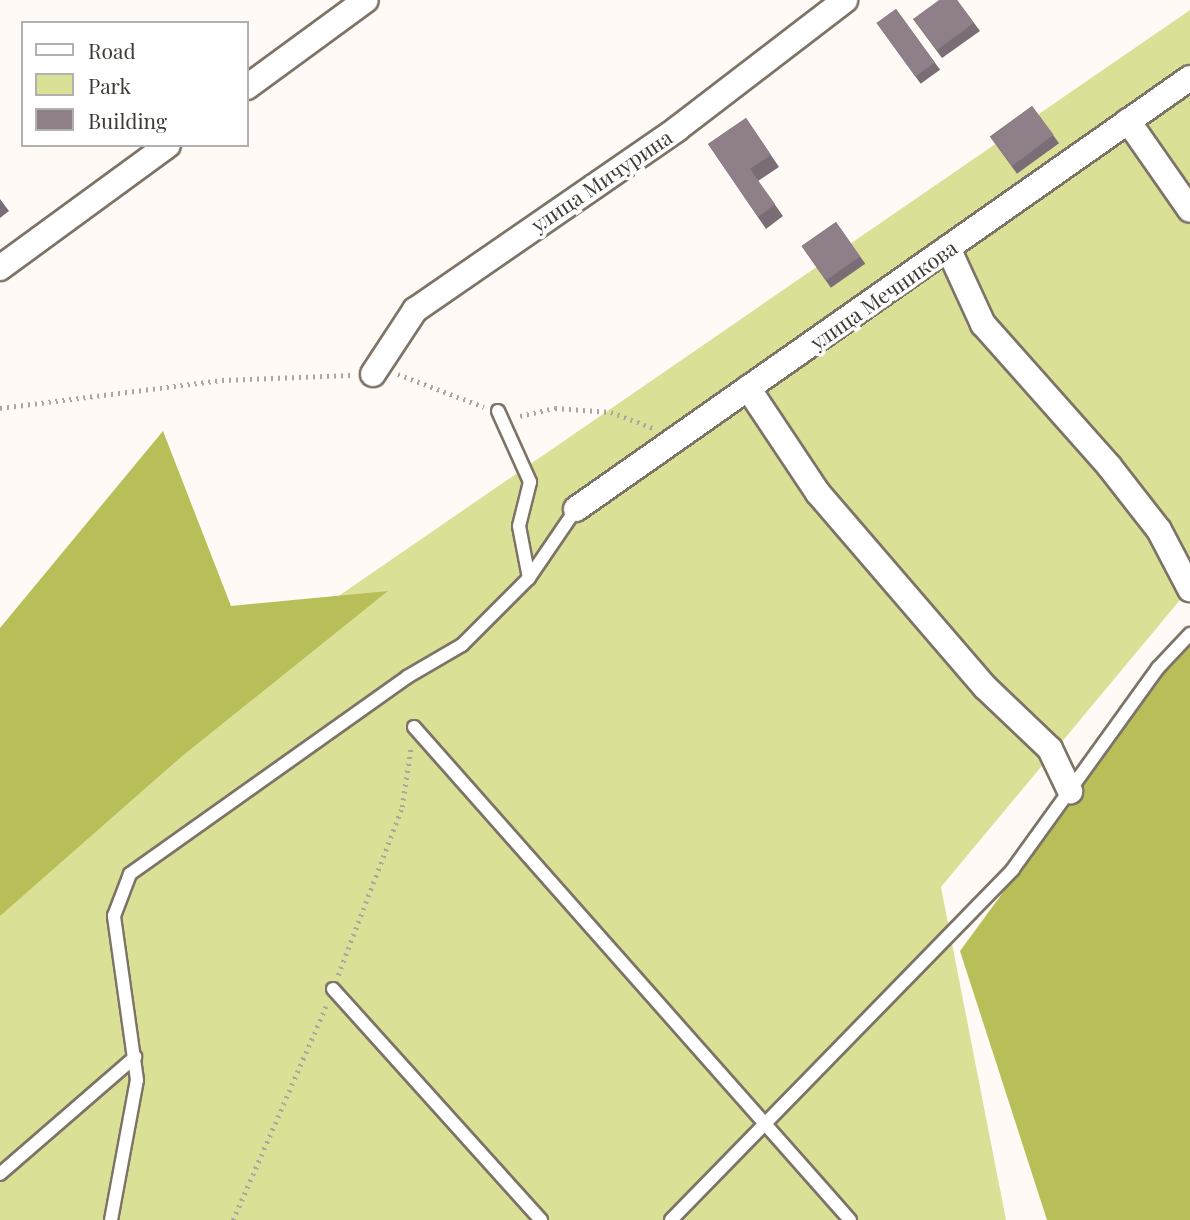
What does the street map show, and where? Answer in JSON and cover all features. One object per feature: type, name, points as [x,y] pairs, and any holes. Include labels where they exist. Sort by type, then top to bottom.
[{"type":"street","points":[[248,86],[366,0]]},
{"type":"street","name":"улица Мичурина","points":[[373,374],[415,310],[677,129],[845,0]]},
{"type":"street","name":"улица Мечникова","points":[[576,509],[1190,78]]},
{"type":"street","points":[[1128,121],[1190,210]]},
{"type":"street","points":[[0,268],[165,147]]},
{"type":"street","points":[[948,248],[983,324],[1118,477],[1159,530],[1190,589]]},
{"type":"street","points":[[748,388],[818,493],[985,687],[1050,749],[1070,791]]},
{"type":"lane","points":[[498,411],[530,482],[519,526],[529,578]]},
{"type":"lane","points":[[110,1220],[137,1080],[114,916],[130,874],[407,677],[462,645],[529,578],[576,509]]},
{"type":"lane","points":[[671,1220],[763,1121],[1013,869],[1190,634]]},
{"type":"lane","points":[[414,727],[850,1220]]},
{"type":"lane","points":[[333,989],[541,1220]]},
{"type":"lane","points":[[0,1174],[135,1057]]},
{"type":"path","points":[[0,408],[222,380],[394,372],[498,411],[522,416],[555,408],[611,412],[673,442]]},
{"type":"path","points":[[233,1220],[333,989],[402,807],[414,727]]},
{"type":"green space","points":[[1190,10],[1190,588],[941,887],[1006,1220],[0,1220],[0,829]]},
{"type":"green space","points":[[163,431],[231,606],[388,591],[181,757],[0,916],[0,628]]},
{"type":"green space","points":[[1190,638],[1190,1220],[1047,1220],[960,951]]},
{"type":"building","points":[[939,0],[957,0],[974,23],[937,50],[913,19]]},
{"type":"building","points":[[896,9],[935,62],[915,77],[877,23]]},
{"type":"building","points":[[1032,106],[1054,135],[1012,166],[990,137]]},
{"type":"building","points":[[746,118],[771,155],[750,169],[775,204],[758,217],[708,144]]},
{"type":"building","points":[[836,222],[860,256],[826,280],[802,246]]}]
